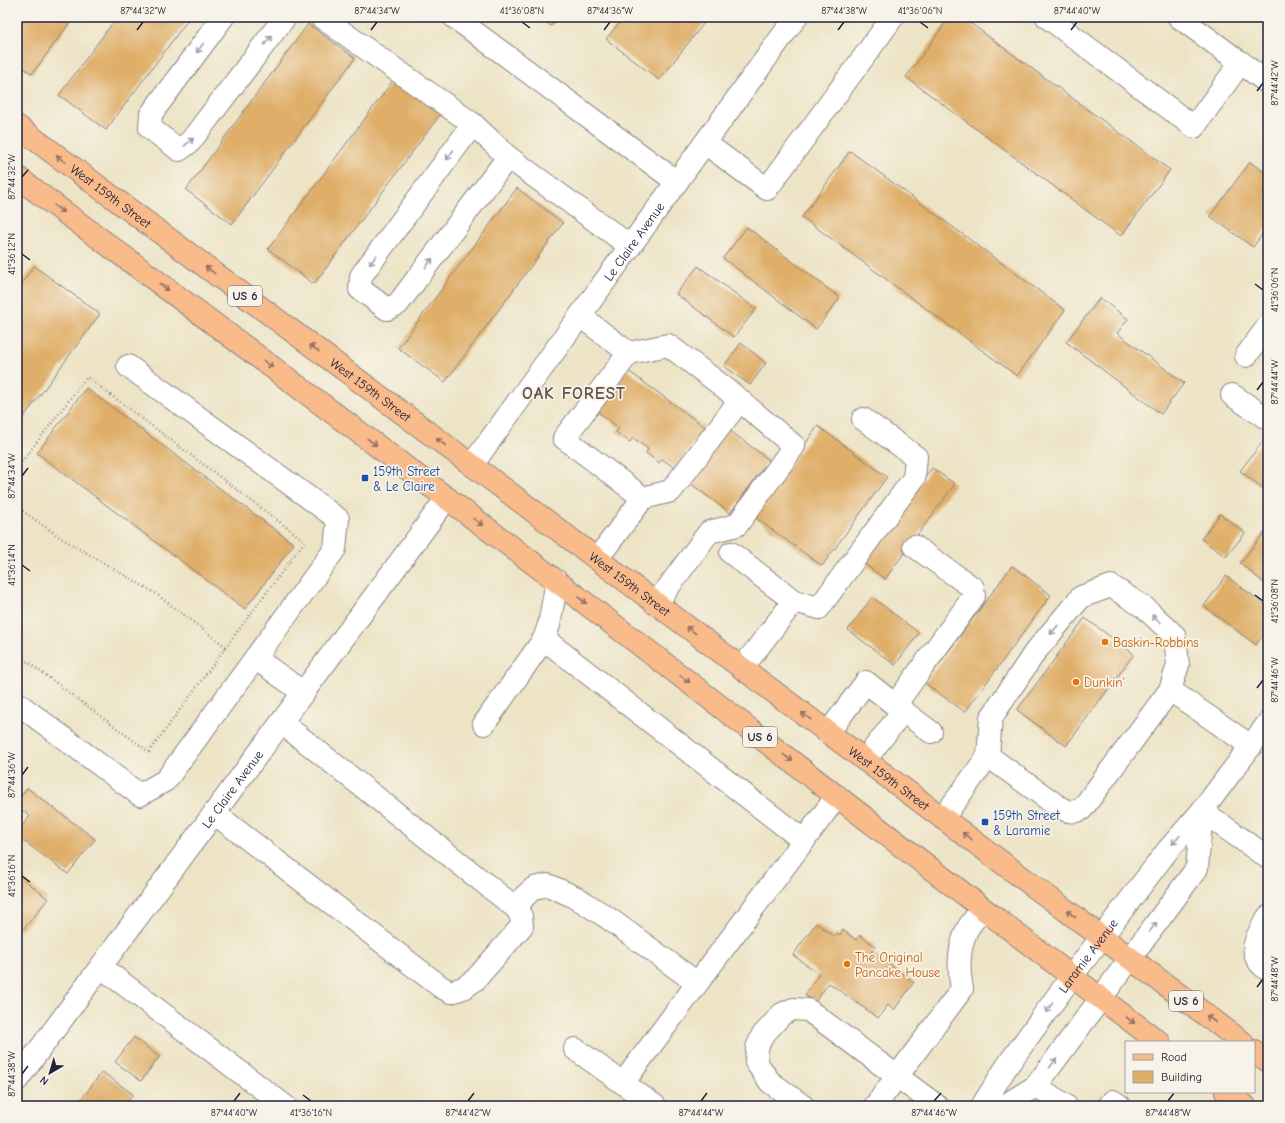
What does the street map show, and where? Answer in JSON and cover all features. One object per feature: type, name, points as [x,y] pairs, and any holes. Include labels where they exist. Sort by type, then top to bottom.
[{"type":"main road","name":"West 159th Street","points":[[17,126],[1241,1041]]},
{"type":"main road","name":"US 6","points":[[17,177],[557,581],[982,909],[1158,1041]]},
{"type":"main road","points":[[1255,1052],[1268,1061]]},
{"type":"main road","points":[[1227,1093],[1245,1106]]},
{"type":"street","points":[[223,17],[151,114],[150,128],[179,150],[190,142],[285,17]]},
{"type":"street","points":[[322,17],[473,124],[508,157],[630,246]]},
{"type":"street","points":[[454,17],[677,182]]},
{"type":"street","name":"Le Claire Avenue","points":[[472,465],[796,17]]},
{"type":"street","points":[[705,143],[767,189],[893,17]]},
{"type":"street","points":[[1047,17],[1194,127],[1241,62]]},
{"type":"street","points":[[1179,17],[1268,83]]},
{"type":"street","points":[[473,124],[361,276],[360,289],[387,309],[398,304],[508,157]]},
{"type":"street","points":[[580,316],[629,353]]},
{"type":"street","points":[[1246,356],[1268,326]]},
{"type":"street","points":[[643,498],[564,438],[629,353],[668,345],[740,400],[794,446],[737,525],[709,532],[656,604]]},
{"type":"street","points":[[17,704],[140,795],[166,780],[335,549],[338,519],[128,366]]},
{"type":"street","points":[[1232,395],[1268,419]]},
{"type":"street","points":[[597,559],[643,498],[672,491],[740,400]]},
{"type":"street","points":[[731,554],[794,601],[819,608],[914,478],[916,457],[863,419]]},
{"type":"street","name":"Le Claire Avenue","points":[[17,1080],[447,498]]},
{"type":"street","points":[[865,760],[974,596],[973,588],[914,546]]},
{"type":"street","points":[[484,724],[544,639],[549,625],[557,581]]},
{"type":"street","points":[[943,818],[988,756],[991,718],[1036,652],[1081,598],[1111,586],[1145,608],[1175,636],[1178,665],[1170,690],[1082,809],[1074,812],[1068,812],[1059,808],[988,756]]},
{"type":"street","points":[[742,668],[794,601]]},
{"type":"street","points":[[544,639],[804,841]]},
{"type":"street","points":[[255,658],[304,692]]},
{"type":"street","points":[[828,733],[866,682],[931,732]]},
{"type":"street","points":[[1170,690],[1251,746]]},
{"type":"street","points":[[214,813],[441,987],[451,992],[463,988],[474,980],[522,926],[521,916],[516,908],[282,723]]},
{"type":"street","name":"Laramie Avenue","points":[[982,1106],[1007,1066],[1072,976],[1168,850],[1202,811],[1268,723]]},
{"type":"street","points":[[623,1083],[837,796]]},
{"type":"street","points":[[1202,811],[1268,858]]},
{"type":"street","points":[[1004,1106],[1036,1086],[1197,868],[1202,811]]},
{"type":"street","points":[[516,908],[525,896],[534,888],[548,885],[577,898],[608,918],[697,983]]},
{"type":"street","points":[[875,1106],[962,989],[958,972],[961,950],[966,932],[982,909]]},
{"type":"street","points":[[1268,917],[1254,941],[1255,956],[1263,967],[1268,970]]},
{"type":"street","points":[[100,967],[285,1106]]},
{"type":"street","points":[[803,1106],[770,1082],[756,1062],[757,1048],[762,1036],[782,1014],[793,1009],[808,1010],[937,1106]]},
{"type":"street","points":[[575,1049],[655,1106]]},
{"type":"street","points":[[1036,1086],[1066,1106]]},
{"type":"street","points":[[1109,1106],[1113,1101],[1120,1106]]},
{"type":"path","points":[[17,468],[86,377],[305,541],[149,752],[17,654]]},
{"type":"path","points":[[17,507],[61,538],[155,593],[226,646]]},
{"type":"building","points":[[17,17],[74,17],[32,74],[17,63]]},
{"type":"building","points":[[117,17],[190,17],[106,130],[59,95]]},
{"type":"building","points":[[539,17],[558,17],[551,26]]},
{"type":"building","points":[[709,17],[659,80],[606,39],[620,22],[615,18]]},
{"type":"building","points":[[950,17],[962,17],[1170,170],[1121,236],[906,77]]},
{"type":"building","points":[[308,24],[355,58],[232,224],[186,190]]},
{"type":"building","points":[[395,78],[442,112],[314,284],[268,249]]},
{"type":"building","points":[[850,151],[1065,310],[1017,376],[802,217]]},
{"type":"building","points":[[1250,162],[1268,175],[1268,226],[1253,247],[1210,216]]},
{"type":"building","points":[[517,188],[563,223],[445,382],[398,348]]},
{"type":"building","points":[[747,227],[840,298],[816,329],[723,258]]},
{"type":"building","points":[[34,266],[100,314],[17,426],[17,289]]},
{"type":"building","points":[[698,266],[756,309],[734,337],[676,294]]},
{"type":"building","points":[[1100,298],[1128,319],[1117,333],[1184,383],[1161,414],[1066,342]]},
{"type":"building","points":[[741,343],[766,363],[750,385],[724,366]]},
{"type":"building","points":[[627,370],[705,427],[675,468],[662,459],[659,463],[646,453],[648,449],[633,438],[630,442],[616,432],[619,428],[597,411]]},
{"type":"building","points":[[86,388],[294,544],[245,609],[37,453]]},
{"type":"building","points":[[818,426],[887,477],[822,566],[753,516]]},
{"type":"building","points":[[725,427],[769,460],[730,513],[686,480]]},
{"type":"building","points":[[1263,441],[1268,445],[1268,492],[1240,471]]},
{"type":"building","points":[[932,468],[955,484],[885,579],[862,562]]},
{"type":"building","points":[[1220,514],[1245,533],[1226,557],[1201,539]]},
{"type":"building","points":[[1264,533],[1268,536],[1268,586],[1240,563]]},
{"type":"building","points":[[1012,566],[1051,595],[965,712],[925,683]]},
{"type":"building","points":[[1226,576],[1268,607],[1268,628],[1256,645],[1204,606]]},
{"type":"building","points":[[872,597],[919,633],[895,665],[848,630]]},
{"type":"building","name":"Dunkin'","points":[[1085,618],[1134,654],[1066,746],[1017,710]]},
{"type":"building","points":[[27,788],[95,839],[68,874],[17,836],[17,833],[30,816],[17,807],[17,802]]},
{"type":"building","points":[[20,876],[48,899],[22,931],[17,927],[17,880]]},
{"type":"building","name":"The Original Pancake House","points":[[816,923],[835,937],[837,933],[840,935],[843,930],[856,940],[860,935],[875,946],[871,952],[914,982],[894,1010],[888,1005],[878,1018],[829,983],[815,1002],[805,995],[819,974],[793,955]]},
{"type":"building","points":[[1268,941],[1268,952],[1263,948]]},
{"type":"building","points":[[134,1037],[159,1057],[141,1081],[115,1062]]},
{"type":"building","points":[[102,1072],[133,1094],[125,1106],[76,1106]]},
{"type":"place","name":"159th Street & Le Claire","points":[[365,478]]},
{"type":"place","name":"Baskin-Robbins","points":[[1105,642]]},
{"type":"place","name":"Dunkin'","points":[[1076,682]]},
{"type":"place","name":"159th Street & Laramie","points":[[985,822]]},
{"type":"place","name":"The Original Pancake House","points":[[847,964]]},
{"type":"district","name":"OAK FOREST","points":[[574,393]]}]
